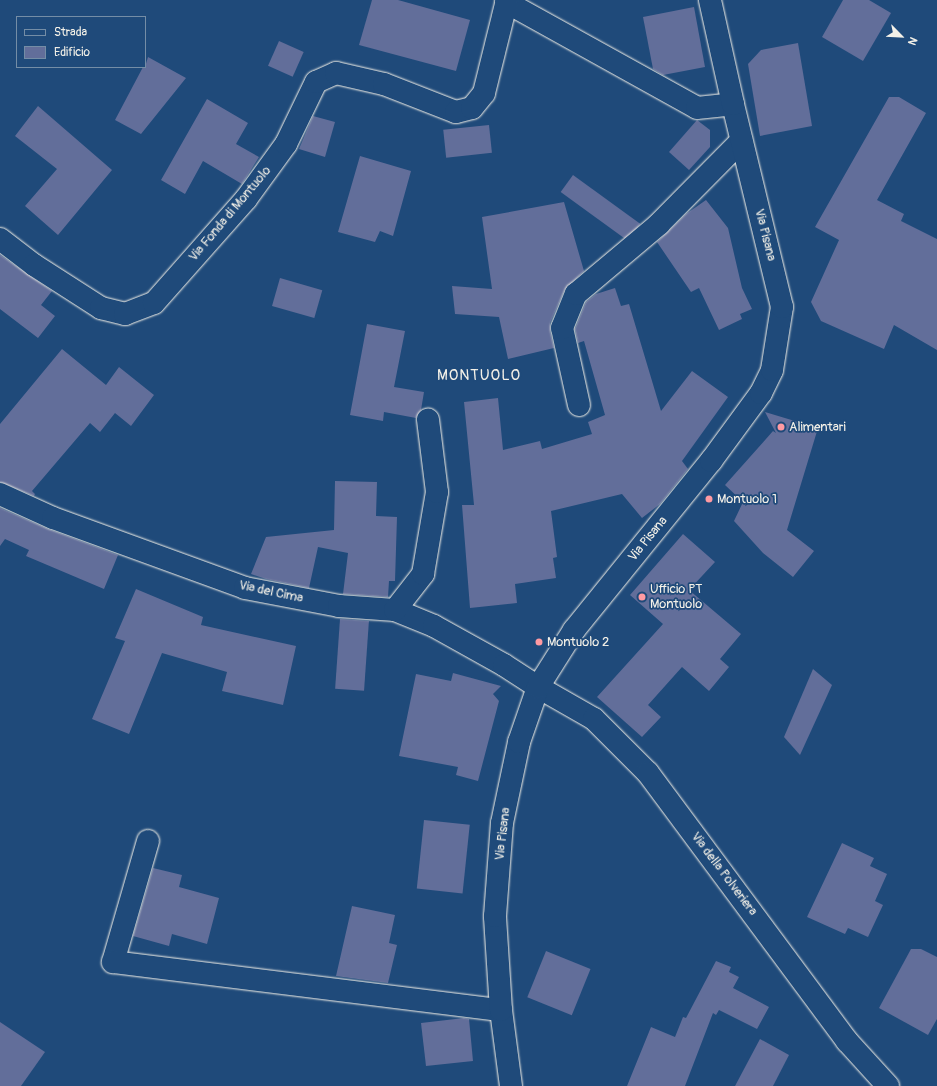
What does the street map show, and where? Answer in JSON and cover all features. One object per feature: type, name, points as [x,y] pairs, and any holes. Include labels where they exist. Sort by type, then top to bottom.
[{"type":"street","name":"Via Pisana","points":[[511,1086],[501,1010],[495,916],[502,823],[519,742],[538,687],[574,630],[711,461],[761,393],[772,370],[782,306],[741,141],[710,0]]},
{"type":"street","points":[[506,1],[697,108],[733,104]]},
{"type":"street","name":"Via Fonda di Montuolo","points":[[0,240],[34,265],[101,308],[125,314],[154,303],[246,199],[286,144],[316,82],[336,73],[384,84],[456,112],[472,108],[484,93],[506,1]]},
{"type":"street","points":[[579,405],[562,328],[576,294],[659,224],[741,141]]},
{"type":"street","points":[[395,610],[423,574],[437,492],[428,420]]},
{"type":"street","name":"Via del Cima","points":[[0,494],[53,518],[245,588],[339,606],[395,610],[434,626],[504,665],[538,687]]},
{"type":"street","name":"Via della Polveriera","points":[[538,687],[594,719],[648,773],[847,1041],[888,1086]]},
{"type":"street","points":[[148,842],[113,962],[501,1010]]},
{"type":"building","points":[[372,0],[398,0],[470,20],[456,71],[359,45]]},
{"type":"building","points":[[843,0],[869,0],[891,13],[863,61],[822,37]]},
{"type":"building","points":[[694,7],[705,67],[663,75],[653,69],[643,17]]},
{"type":"building","points":[[279,41],[304,52],[293,77],[268,66]]},
{"type":"building","points":[[798,43],[812,126],[760,136],[748,64],[761,50]]},
{"type":"building","points":[[148,57],[186,78],[141,134],[115,120],[142,68],[146,68]]},
{"type":"building","points":[[889,97],[899,97],[926,113],[877,200],[904,214],[901,221],[937,239],[937,350],[894,325],[884,349],[821,321],[811,302],[839,240],[815,227]]},
{"type":"building","points":[[207,99],[248,123],[236,144],[259,157],[242,184],[203,161],[185,194],[161,180]]},
{"type":"building","points":[[38,106],[112,170],[58,235],[25,206],[57,169],[15,136]]},
{"type":"building","points":[[313,116],[335,122],[325,157],[299,149]]},
{"type":"building","points":[[697,120],[710,130],[710,147],[689,170],[669,152]]},
{"type":"building","points":[[489,125],[492,153],[446,158],[443,130]]},
{"type":"building","points":[[360,156],[411,171],[393,236],[380,231],[375,242],[338,232]]},
{"type":"building","points":[[573,175],[640,224],[628,241],[561,192]]},
{"type":"building","points":[[706,200],[728,228],[742,288],[752,309],[740,314],[742,319],[719,330],[699,288],[691,292],[657,242],[686,214]]},
{"type":"building","points":[[564,202],[584,271],[565,289],[550,323],[550,331],[554,348],[508,359],[499,317],[455,314],[452,286],[492,289],[482,217]]},
{"type":"building","points":[[0,255],[52,291],[41,305],[55,316],[38,338],[0,309]]},
{"type":"building","points":[[280,278],[322,290],[314,318],[272,306]]},
{"type":"building","points":[[615,288],[621,306],[629,304],[661,411],[692,371],[728,397],[682,461],[688,469],[660,504],[642,518],[622,494],[551,511],[557,557],[553,558],[556,578],[515,584],[517,603],[470,608],[462,505],[474,505],[464,402],[498,398],[503,450],[540,441],[542,449],[592,434],[588,422],[605,415],[584,341],[578,343],[575,329],[586,302],[596,294]]},
{"type":"building","points":[[367,324],[405,331],[394,387],[424,392],[421,410],[416,418],[384,412],[383,421],[350,415]]},
{"type":"building","points":[[62,349],[106,385],[119,367],[154,395],[131,426],[115,413],[100,432],[90,423],[32,491],[35,494],[34,496],[0,482],[0,424]]},
{"type":"building","points":[[765,412],[818,428],[787,530],[814,551],[793,577],[763,553],[734,521],[743,502],[725,485],[773,431],[776,433]]},
{"type":"building","points":[[335,481],[377,482],[376,516],[397,517],[395,581],[389,581],[388,597],[343,594],[348,553],[318,547],[309,588],[266,579],[251,574],[266,537],[334,530]]},
{"type":"building","points":[[0,508],[48,529],[118,555],[104,589],[26,556],[29,550],[5,539],[0,546]]},
{"type":"building","points":[[683,534],[715,562],[689,590],[741,634],[720,659],[729,667],[709,691],[682,667],[648,705],[661,717],[642,737],[597,697],[663,624],[630,595]]},
{"type":"building","points":[[136,589],[203,617],[201,625],[296,646],[283,705],[222,691],[227,672],[162,653],[129,734],[92,719],[125,641],[115,638]]},
{"type":"building","points":[[340,619],[369,621],[364,691],[335,689]]},
{"type":"building","points":[[813,669],[832,685],[800,755],[784,737]]},
{"type":"building","points":[[453,673],[501,686],[493,694],[499,701],[478,781],[456,775],[458,767],[399,756],[416,674],[451,681]]},
{"type":"building","points":[[424,820],[470,825],[463,893],[417,889]]},
{"type":"building","points":[[842,843],[874,858],[870,866],[887,874],[875,901],[883,905],[868,937],[848,928],[845,934],[807,917]]},
{"type":"building","points":[[153,868],[182,875],[179,887],[219,898],[207,944],[172,934],[169,946],[133,936]]},
{"type":"building","points":[[352,906],[395,915],[389,943],[397,945],[388,983],[336,976]]},
{"type":"building","points":[[911,949],[921,949],[937,957],[937,1019],[928,1035],[879,1008]]},
{"type":"building","points":[[546,951],[591,969],[572,1015],[527,997]]},
{"type":"building","points":[[716,961],[731,967],[729,972],[739,977],[733,988],[769,1007],[757,1029],[719,1010],[716,1015],[713,1013],[685,1086],[627,1086],[651,1027],[675,1037],[683,1017],[686,1018]]},
{"type":"building","points":[[464,1018],[469,1019],[473,1061],[426,1066],[421,1023]]},
{"type":"building","points":[[0,1022],[45,1052],[21,1086],[0,1086]]},
{"type":"building","points":[[760,1039],[789,1055],[773,1086],[735,1086]]},
{"type":"place","name":"Alimentari","points":[[781,427]]},
{"type":"place","name":"Montuolo 1","points":[[709,499]]},
{"type":"place","name":"Ufficio PT Montuolo","points":[[642,597]]},
{"type":"place","name":"Montuolo 2","points":[[539,642]]},
{"type":"district","name":"MONTUOLO","points":[[479,376]]}]
